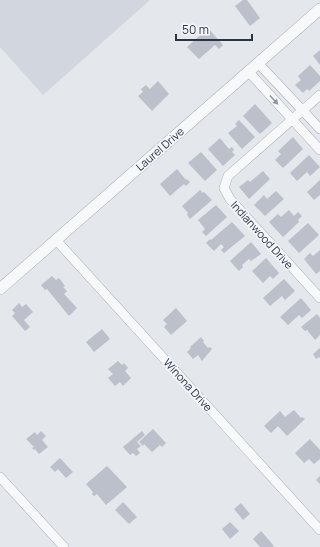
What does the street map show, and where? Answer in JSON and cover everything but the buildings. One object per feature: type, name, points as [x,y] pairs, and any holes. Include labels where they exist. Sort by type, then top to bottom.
[{"type":"street","name":"Laurel Drive","points":[[0,289],[320,9]]},
{"type":"street","points":[[258,63],[320,129]]},
{"type":"street","points":[[248,71],[320,150]]},
{"type":"street","points":[[292,120],[320,94]]},
{"type":"street","name":"Indianwood Drive","points":[[292,120],[228,176],[224,188],[230,199],[320,298]]},
{"type":"street","name":"Winona Drive","points":[[56,240],[320,530]]},
{"type":"street","points":[[0,477],[64,547]]},
{"type":"shaded area","points":[[0,0],[150,0],[43,95],[0,47]]}]
